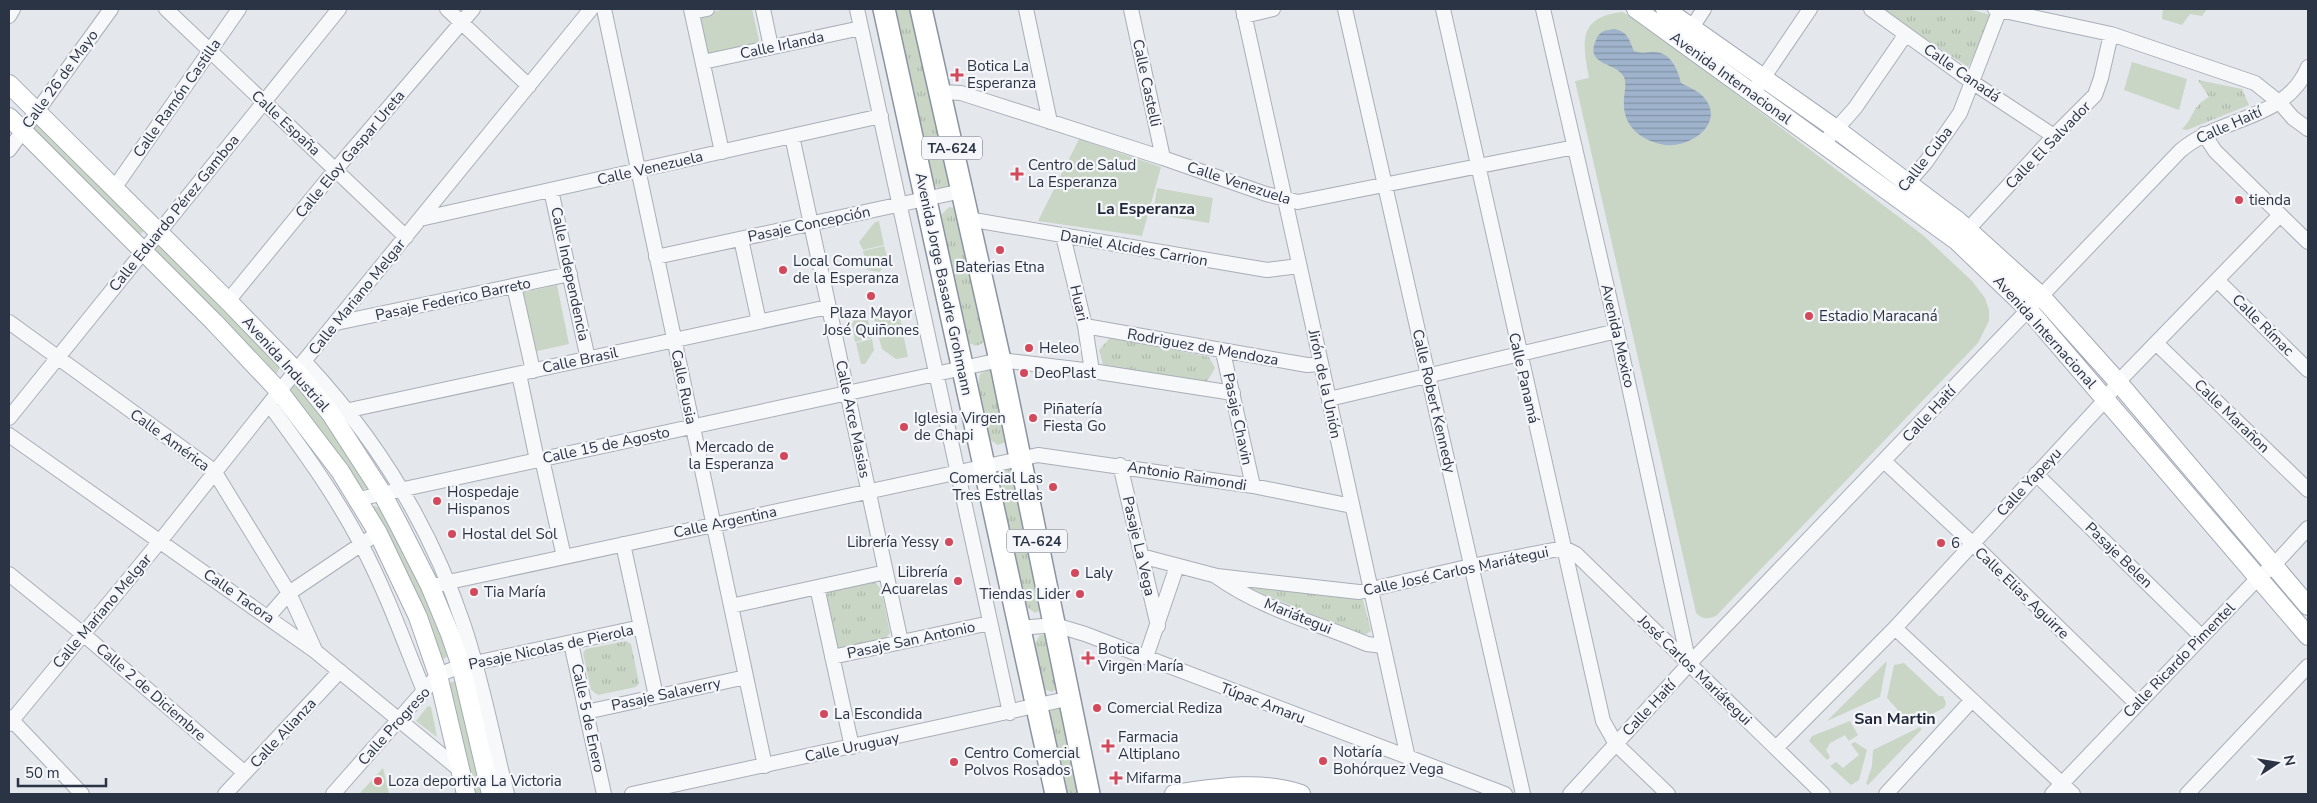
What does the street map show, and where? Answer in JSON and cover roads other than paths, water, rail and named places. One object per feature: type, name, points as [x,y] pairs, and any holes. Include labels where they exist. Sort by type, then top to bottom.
[{"type":"highway","name":"Avenida Jorge Basadre Grohmann","points":[[884,9],[1056,794]]},
{"type":"highway","name":"TA-624","points":[[921,9],[1000,360],[1071,698],[1089,794]]},
{"type":"main road","name":"Avenida Internacional","points":[[1636,9],[1765,78],[1907,182],[1963,235],[2028,308],[2308,636]]},
{"type":"main road","name":"Avenida Internacional","points":[[1665,9],[1687,35],[1753,93],[1896,197],[1963,235],[2040,295],[2118,382],[2308,606]]},
{"type":"main road","name":"Avenida Industrial","points":[[9,84],[116,187],[228,301],[301,367],[339,412],[430,586],[468,665],[491,794]]},
{"type":"main road","name":"Avenida Industrial","points":[[9,118],[214,322],[274,397],[321,443],[378,533],[415,610],[438,675],[466,794]]},
{"type":"main road","points":[[1174,794],[1251,786],[1288,790],[1301,794]]},
{"type":"street","points":[[9,16],[13,9]]},
{"type":"street","name":"Calle 26 de Mayo","points":[[9,150],[111,9]]},
{"type":"street","name":"Calle España","points":[[166,9],[262,103],[406,237]]},
{"type":"street","name":"Calle Ramón Castilla","points":[[116,187],[239,9]]},
{"type":"street","name":"Calle Eduardo Pérez Gamboa","points":[[9,418],[339,9]]},
{"type":"street","points":[[448,9],[529,86]]},
{"type":"street","name":"Calle Eloy Gaspar Ureta","points":[[228,301],[473,9]]},
{"type":"street","name":"Calle Mariano Melgar","points":[[10,720],[161,540],[214,471],[301,367],[591,9]]},
{"type":"street","name":"Calle Rusia","points":[[604,9],[765,766]]},
{"type":"street","points":[[707,9],[692,10],[722,152]]},
{"type":"street","points":[[763,9],[771,47]]},
{"type":"street","points":[[857,9],[1010,713]]},
{"type":"street","points":[[1026,9],[1050,122]]},
{"type":"street","name":"Calle Castelli","points":[[1131,9],[1164,158]]},
{"type":"street","points":[[1243,12],[1273,9]]},
{"type":"street","name":"Calle Robert Kennedy","points":[[1345,9],[1523,794]]},
{"type":"street","name":"Calle Panamá","points":[[1443,9],[1518,353],[1603,722],[1616,744],[1668,794]]},
{"type":"street","name":"Avenida Mexico","points":[[1544,9],[1617,331],[1689,664]]},
{"type":"street","points":[[1687,35],[1704,9]]},
{"type":"street","points":[[1753,93],[1765,78],[1810,9]]},
{"type":"street","name":"Calle Canadá","points":[[1871,9],[1972,82],[2054,136]]},
{"type":"street","points":[[1998,9],[2111,34],[2254,84],[2280,103],[2293,118],[2308,129]]},
{"type":"street","name":"Callle Cuba","points":[[1896,197],[1926,162],[1960,113],[1998,9]]},
{"type":"street","name":"Jirón de la Unión","points":[[1243,12],[1408,758]]},
{"type":"street","name":"Calle Irlanda","points":[[703,62],[861,28]]},
{"type":"street","points":[[1823,144],[1856,108],[1906,34]]},
{"type":"street","name":"Calle El Salvador","points":[[1963,235],[2054,136],[2095,95],[2111,34]]},
{"type":"street","name":"Calle Haití","points":[[1570,794],[1689,664],[1885,462],[2040,295],[2180,151],[2204,134],[2280,103],[2303,80],[2308,67]]},
{"type":"street","name":"Calle Venezuela","points":[[940,92],[961,93],[1298,202],[1575,147]]},
{"type":"street","name":"Calle Venezuela","points":[[420,219],[881,116]]},
{"type":"street","points":[[2204,134],[2215,150],[2308,242]]},
{"type":"street","name":"Calle Arce Masias","points":[[792,136],[901,642]]},
{"type":"street","name":"Calle Independencia","points":[[551,190],[588,359]]},
{"type":"street","name":"Pasaje Concepción","points":[[656,257],[962,191]]},
{"type":"street","name":"Calle Yapeyu","points":[[1776,748],[1895,628],[2106,399],[2118,382],[2280,215]]},
{"type":"street","name":"Daniel Alcides Carrion","points":[[968,219],[1267,270],[1299,266]]},
{"type":"street","name":"Huari","points":[[1063,236],[1085,326],[1092,371]]},
{"type":"street","points":[[741,239],[759,322]]},
{"type":"street","name":"Pasaje Federico Barreto","points":[[336,323],[570,274]]},
{"type":"street","name":"Calle Rímac","points":[[2217,280],[2308,370]]},
{"type":"street","points":[[514,286],[533,371]]},
{"type":"street","name":"Calle Brasil","points":[[339,412],[828,307]]},
{"type":"street","name":"Calle América","points":[[9,322],[214,471],[289,593],[315,651]]},
{"type":"street","name":"Rodriguez de Mendoza","points":[[1085,326],[1223,352],[1306,365],[1321,364]]},
{"type":"street","points":[[1329,399],[1617,331]]},
{"type":"street","name":"Calle Marañon","points":[[2156,343],[2308,490]]},
{"type":"street","name":"Pasaje Chavin","points":[[1223,352],[1253,486]]},
{"type":"street","name":"Calle 15 de Agosto","points":[[358,499],[401,488],[1000,360],[1092,371],[1233,393]]},
{"type":"street","points":[[518,374],[564,557]]},
{"type":"street","points":[[274,397],[361,544],[389,604],[424,691]]},
{"type":"street","points":[[339,412],[401,488],[448,582],[468,665],[507,794]]},
{"type":"street","name":"Calle Tacora","points":[[9,435],[161,540],[315,651],[460,770]]},
{"type":"street","name":"Antonio Raimondi","points":[[1020,458],[1038,455],[1120,465],[1253,486],[1352,506]]},
{"type":"street","name":"Calle Argentina","points":[[430,586],[1020,458]]},
{"type":"street","name":"Calle Elias Aguirre","points":[[1885,462],[1972,543],[2137,704]]},
{"type":"street","name":"Pasaje La Vega","points":[[1120,465],[1158,626]]},
{"type":"street","name":"Pasaje Belen","points":[[2036,474],[2201,636]]},
{"type":"street","name":"Calle Ricardo Pimentel","points":[[2052,794],[2201,636],[2258,578],[2274,565],[2308,528]]},
{"type":"street","points":[[268,617],[289,593],[378,533]]},
{"type":"street","points":[[623,544],[656,696]]},
{"type":"street","name":"José Carlos Mariátegui","points":[[1564,548],[1576,554],[1823,794]]},
{"type":"street","name":"Calle José Carlos Mariátegui","points":[[1140,556],[1217,576],[1359,592],[1471,566],[1564,548]]},
{"type":"street","points":[[1146,658],[1177,566]]},
{"type":"street","points":[[731,606],[886,572]]},
{"type":"street","name":"Calle 2 de Diciembre","points":[[9,574],[83,634],[245,773]]},
{"type":"street","name":"Mariátegui","points":[[1217,576],[1237,590],[1270,606],[1367,644],[1384,646]]},
{"type":"street","points":[[817,587],[852,747]]},
{"type":"street","name":"Pasaje San Antonio","points":[[832,657],[990,623]]},
{"type":"street","name":"Túpac Amaru","points":[[1019,628],[1055,625],[1505,794]]},
{"type":"street","name":"Pasaje Nicolas de Pierola","points":[[468,665],[641,627]]},
{"type":"street","points":[[1895,628],[2073,794]]},
{"type":"street","name":"Calle 5 de Enero","points":[[571,643],[604,794]]},
{"type":"street","name":"Calle Progreso","points":[[333,794],[438,675],[468,665]]},
{"type":"street","points":[[2187,794],[2308,666]]},
{"type":"street","name":"Calle Alianza","points":[[225,794],[340,671]]},
{"type":"street","name":"Pasaje Salaverry","points":[[586,712],[746,677]]},
{"type":"street","name":"Calle Uruguay","points":[[632,794],[1010,713],[1036,705],[1071,698]]},
{"type":"street","points":[[1886,794],[1972,700]]},
{"type":"street","points":[[10,720],[82,794]]},
{"type":"water","points":[[1614,29],[1625,34],[1634,51],[1660,53],[1669,58],[1676,67],[1681,83],[1704,97],[1710,110],[1710,118],[1707,126],[1701,133],[1684,143],[1665,145],[1648,140],[1635,131],[1626,117],[1624,109],[1624,77],[1620,72],[1603,63],[1594,55],[1593,48],[1599,35]]},
{"type":"place","name":"Botica La Esperanza","points":[[957,75]]},
{"type":"place","name":"Centro de Salud La Esperanza","points":[[1017,174]]},
{"type":"place","name":"tienda","points":[[2239,200]]},
{"type":"place","name":"Baterias Etna","points":[[1000,250]]},
{"type":"place","name":"Local Comunal de la Esperanza","points":[[783,270]]},
{"type":"place","name":"Plaza Mayor José Quiñones","points":[[871,296]]},
{"type":"place","name":"Estadio Maracaná","points":[[1809,316]]},
{"type":"place","name":"Heleo","points":[[1029,348]]},
{"type":"place","name":"DeoPlast","points":[[1024,373]]},
{"type":"place","name":"Piñatería Fiesta Go","points":[[1033,418]]},
{"type":"place","name":"Iglesia Virgen de Chapi","points":[[904,427]]},
{"type":"place","name":"Mercado de la Esperanza","points":[[784,456]]},
{"type":"place","name":"Comercial Las Tres Estrellas","points":[[1053,487]]},
{"type":"place","name":"Hospedaje Hispanos","points":[[437,501]]},
{"type":"place","name":"Hostal del Sol","points":[[452,534]]},
{"type":"place","name":"Librería Yessy","points":[[949,542]]},
{"type":"place","name":"6","points":[[1941,543]]},
{"type":"place","name":"Laly","points":[[1075,573]]},
{"type":"place","name":"Librería Acuarelas","points":[[958,581]]},
{"type":"place","name":"Tia María","points":[[474,592]]},
{"type":"place","name":"Tiendas Lider","points":[[1080,594]]},
{"type":"place","name":"Botica Virgen María","points":[[1088,658]]},
{"type":"place","name":"Comercial Rediza","points":[[1097,708]]},
{"type":"place","name":"La Escondida","points":[[824,714]]},
{"type":"place","name":"Farmacia Altiplano","points":[[1108,746]]},
{"type":"place","name":"Notaría Bohórquez Vega","points":[[1323,761]]},
{"type":"place","name":"Centro Comercial Polvos Rosados","points":[[954,762]]},
{"type":"place","name":"Mifarma","points":[[1116,778]]},
{"type":"place","name":"Loza deportiva La Victoria","points":[[378,781]]},
{"type":"district","name":"La Esperanza","points":[[1146,209]]},
{"type":"district","name":"San Martin","points":[[1895,719]]}]
